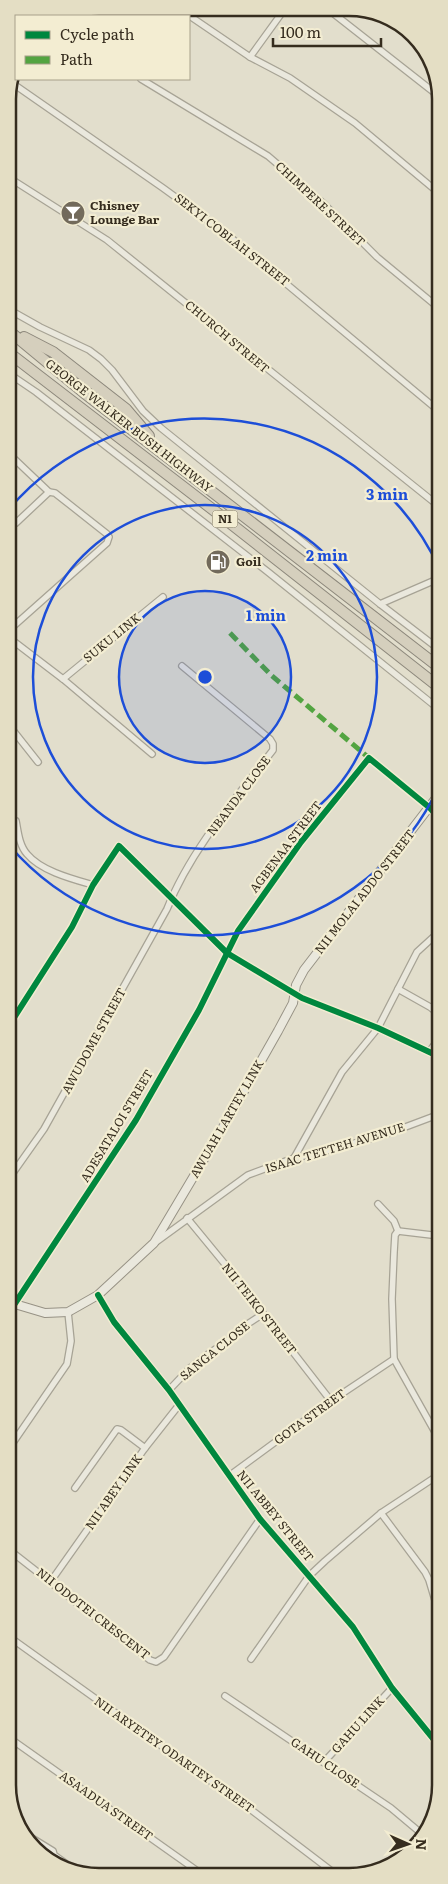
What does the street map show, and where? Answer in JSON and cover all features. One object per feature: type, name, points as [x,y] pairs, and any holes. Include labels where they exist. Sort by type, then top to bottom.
[{"type":"highway","name":"GEORGE WALKER BUSH HIGHWAY","points":[[16,334],[52,352],[126,409],[163,452],[432,662]]},
{"type":"highway","name":"GEORGE WALKER BUSH HIGHWAY","points":[[16,358],[432,682]]},
{"type":"street","points":[[190,16],[250,57],[290,78],[355,123],[432,187]]},
{"type":"street","points":[[250,57],[280,16]]},
{"type":"street","points":[[337,16],[431,90]]},
{"type":"street","name":"CHIMPERE STREET","points":[[143,80],[268,156],[323,203],[377,258],[432,303]]},
{"type":"street","name":"SEKYI COBLAH STREET","points":[[17,87],[229,236],[432,405]]},
{"type":"street","name":"CHURCH STREET","points":[[16,182],[107,240],[432,501]]},
{"type":"street","points":[[16,314],[89,350],[112,370],[143,411],[161,428],[432,644]]},
{"type":"street","points":[[16,378],[268,572],[432,704]]},
{"type":"street","points":[[16,461],[49,492],[55,493],[107,534],[108,540],[16,624]]},
{"type":"street","points":[[16,523],[49,492]]},
{"type":"street","points":[[380,604],[432,581]]},
{"type":"street","name":"SUKU LINK","points":[[62,680],[163,597]]},
{"type":"street","points":[[16,643],[152,754]]},
{"type":"street","name":"NBANDA CLOSE","points":[[172,897],[182,877],[221,817],[273,750],[273,744],[270,739],[182,666]]},
{"type":"street","points":[[16,734],[38,762]]},
{"type":"street","name":"AGBENAA STREET","points":[[227,953],[238,931],[301,842],[369,758],[430,808]]},
{"type":"street","name":"NII MOLAI ADDO STREET","points":[[294,993],[304,970],[432,805]]},
{"type":"street","points":[[16,821],[19,838],[27,854],[64,876],[93,885]]},
{"type":"street","points":[[16,1014],[72,927],[93,885],[119,846],[227,953],[294,993],[378,1028],[432,1054]]},
{"type":"street","name":"AWUDOME STREET","points":[[16,1169],[44,1129],[89,1051],[172,897]]},
{"type":"street","points":[[294,1158],[342,1072],[378,1028],[417,952],[432,938]]},
{"type":"street","name":"ADESATALOI STREET","points":[[16,1297],[136,1120],[199,1010],[227,953]]},
{"type":"street","points":[[398,989],[432,1008]]},
{"type":"street","name":"AWUAH LARTEY LINK","points":[[154,1243],[274,1039],[293,1003],[294,993]]},
{"type":"street","points":[[429,1052],[432,1048]]},
{"type":"street","name":"ISAAC TETTEH AVENUE","points":[[16,1304],[45,1314],[68,1312],[98,1295],[154,1243],[248,1175],[294,1158],[384,1135],[432,1117]]},
{"type":"street","points":[[378,1204],[394,1221],[398,1231]]},
{"type":"street","name":"NII TEIKO STREET","points":[[187,1218],[331,1401]]},
{"type":"street","points":[[398,1231],[432,1235]]},
{"type":"street","points":[[398,1231],[395,1234],[394,1261],[394,1359],[432,1427]]},
{"type":"street","name":"NII ABBEY STREET","points":[[98,1295],[114,1322],[169,1390],[260,1519],[352,1627],[392,1688],[432,1737]]},
{"type":"street","points":[[16,1438],[67,1364],[71,1341],[68,1312]]},
{"type":"street","name":"SANGA CLOSE","points":[[169,1390],[190,1368],[263,1314]]},
{"type":"street","name":"GOTA STREET","points":[[228,1476],[331,1401],[394,1359]]},
{"type":"street","name":"NII ABEY LINK","points":[[51,1581],[145,1448],[179,1405]]},
{"type":"street","points":[[75,1488],[116,1429],[121,1430],[145,1448]]},
{"type":"street","points":[[251,1659],[309,1576],[343,1544],[381,1513],[432,1479]]},
{"type":"street","points":[[381,1513],[425,1572],[432,1590]]},
{"type":"street","name":"NII ODOTEI CRESCENT","points":[[16,1555],[150,1660],[156,1662],[164,1657],[260,1519]]},
{"type":"street","name":"NII ARYETEY ODARTEY STREET","points":[[16,1642],[254,1812],[328,1868]]},
{"type":"street","name":"GAHU LINK","points":[[324,1762],[392,1688]]},
{"type":"street","name":"GAHU CLOSE","points":[[225,1696],[391,1808],[418,1830]]},
{"type":"street","name":"ASAADUA STREET","points":[[16,1743],[193,1868]]},
{"type":"street","points":[[42,1844],[53,1851],[54,1854]]},
{"type":"marked path","points":[[230,633],[271,675],[369,758]]},
{"type":"cycle path","points":[[16,1302],[136,1120],[199,1010],[238,931],[301,842],[369,758],[432,810]]},
{"type":"cycle path","points":[[16,1014],[72,927],[93,885],[119,846],[227,953],[302,998],[378,1028],[432,1053]]},
{"type":"cycle path","points":[[98,1295],[114,1322],[169,1390],[260,1519],[353,1627],[392,1688],[432,1737]]},
{"type":"place","name":"Chisney Lounge Bar","points":[[73,213]]},
{"type":"place","name":"Goil","points":[[218,562]]}]
